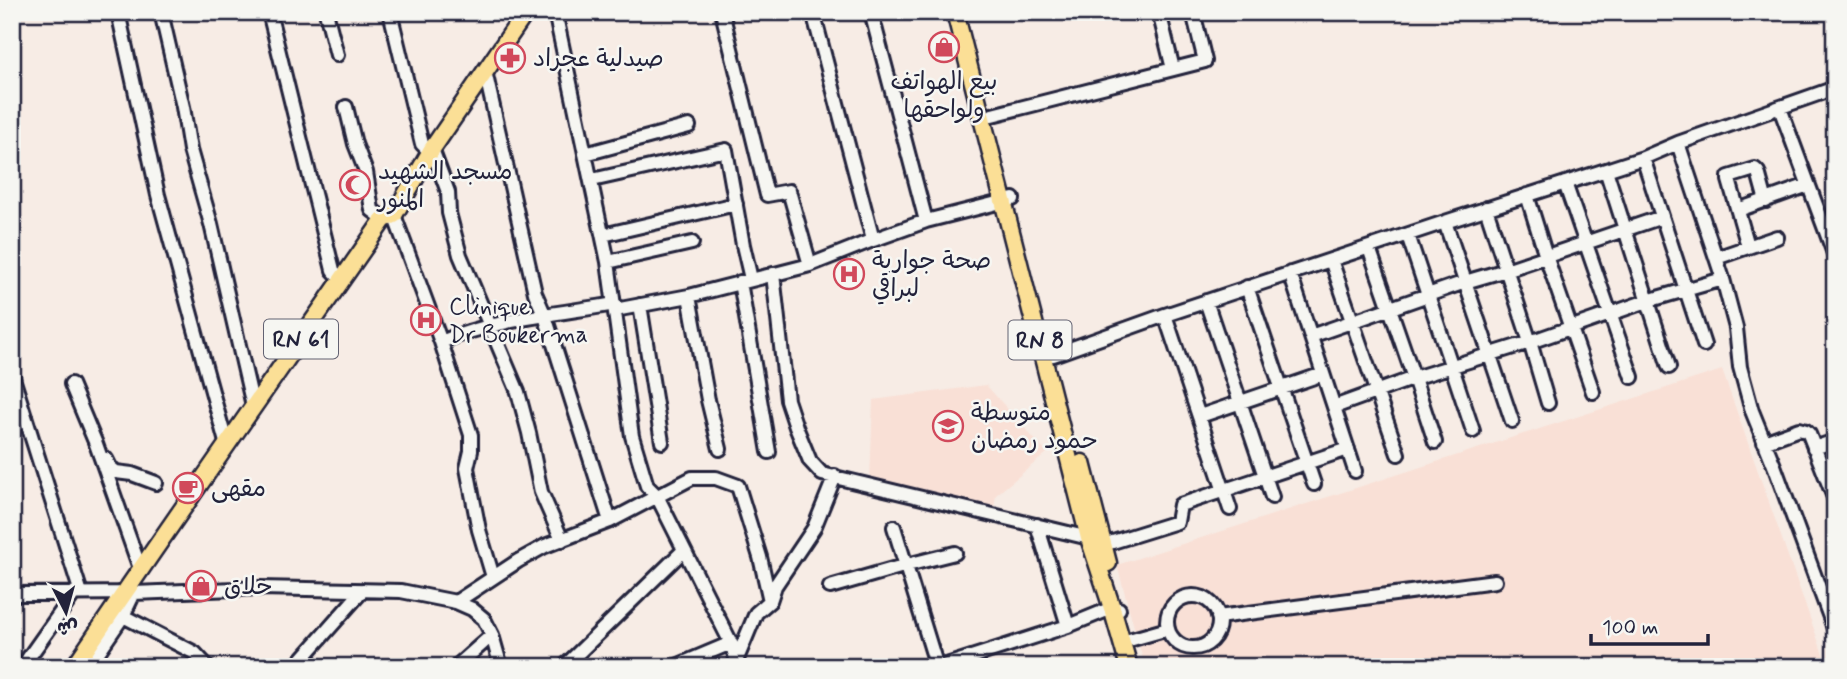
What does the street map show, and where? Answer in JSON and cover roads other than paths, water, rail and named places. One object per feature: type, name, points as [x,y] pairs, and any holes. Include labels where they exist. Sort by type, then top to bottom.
[{"type":"main road","name":"RN 61","points":[[74,667],[129,593],[141,570],[253,406],[389,217],[526,12]]},
{"type":"main road","name":"RN 8","points":[[955,12],[1054,355],[1096,541]]},
{"type":"main road","name":"RN 8","points":[[966,12],[992,115],[1009,200],[1129,667]]},
{"type":"main road","name":"RN 8","points":[[1116,608],[1136,667]]},
{"type":"street","points":[[118,12],[158,195],[227,446]]},
{"type":"street","points":[[161,12],[190,150],[211,224],[253,406]]},
{"type":"street","points":[[269,12],[333,270],[342,280]]},
{"type":"street","points":[[326,12],[337,55]]},
{"type":"street","points":[[390,12],[422,144],[431,151],[448,192],[449,213],[460,255],[518,392],[541,492],[562,540]]},
{"type":"street","points":[[555,12],[608,262],[632,436],[646,485],[657,496],[731,643],[738,663]]},
{"type":"street","points":[[722,12],[767,195],[789,191],[810,265]]},
{"type":"street","points":[[813,12],[873,240]]},
{"type":"street","points":[[872,12],[926,221]]},
{"type":"street","points":[[1158,12],[1173,69]]},
{"type":"street","points":[[992,115],[1205,61],[1193,12]]},
{"type":"street","points":[[485,71],[535,293],[545,316],[610,521]]},
{"type":"street","points":[[1054,355],[1290,273],[1643,158],[1678,143],[1835,88]]},
{"type":"street","points":[[346,107],[355,144],[366,172],[372,210],[389,217],[441,342],[471,435],[467,468],[479,530],[493,577]]},
{"type":"street","points":[[1780,108],[1833,248]]},
{"type":"street","points":[[585,154],[690,126]]},
{"type":"street","points":[[1678,143],[1723,279],[1736,328],[1742,377],[1752,411],[1835,631]]},
{"type":"street","points":[[592,180],[726,150],[736,204],[769,452]]},
{"type":"street","points":[[1643,158],[1704,345]]},
{"type":"street","points":[[1606,170],[1669,367]]},
{"type":"street","points":[[1748,247],[1729,180],[1732,175],[1756,170],[1766,201]]},
{"type":"street","points":[[1565,183],[1632,377]]},
{"type":"street","points":[[1738,210],[1808,185]]},
{"type":"street","points":[[1527,195],[1545,256],[1593,392]]},
{"type":"street","points":[[441,342],[501,323],[689,296],[810,265],[926,221],[1009,200]]},
{"type":"street","points":[[603,235],[736,204]]},
{"type":"street","points":[[1486,208],[1548,403]]},
{"type":"street","points":[[1311,336],[1662,217]]},
{"type":"street","points":[[1444,222],[1512,421]]},
{"type":"street","points":[[1408,235],[1473,431]]},
{"type":"street","points":[[1716,257],[1777,237]]},
{"type":"street","points":[[608,262],[692,243]]},
{"type":"street","points":[[1369,248],[1415,378],[1434,442]]},
{"type":"street","points":[[1331,260],[1398,454]]},
{"type":"street","points":[[1290,273],[1355,471]]},
{"type":"street","points":[[773,274],[787,400],[810,461],[822,474],[1096,541],[1177,522],[1180,505],[1348,449]]},
{"type":"street","points":[[1334,407],[1647,301],[1723,279]]},
{"type":"street","points":[[1247,288],[1314,484]]},
{"type":"street","points":[[689,296],[720,449]]},
{"type":"street","points":[[1206,302],[1272,497]]},
{"type":"street","points":[[640,305],[662,442]]},
{"type":"street","points":[[1165,315],[1230,509]]},
{"type":"street","points":[[1200,415],[1323,374]]},
{"type":"street","points":[[12,375],[78,593]]},
{"type":"street","points":[[71,384],[96,444],[141,570]]},
{"type":"street","points":[[1764,442],[1801,429],[1808,432],[1835,500]]},
{"type":"street","points":[[1814,448],[1835,441]]},
{"type":"street","points":[[96,444],[101,447],[113,470],[145,477],[156,483]]},
{"type":"street","points":[[738,663],[756,613],[770,601],[775,586],[814,528],[835,476]]},
{"type":"street","points":[[456,602],[536,551],[610,521],[692,478],[716,478],[738,486],[770,601]]},
{"type":"street","points":[[1037,525],[1068,626]]},
{"type":"street","points":[[894,527],[939,667],[1116,608]]},
{"type":"street","points":[[564,667],[684,551]]},
{"type":"street","points":[[830,587],[955,553]]},
{"type":"street","points":[[1219,617],[1495,581]]},
{"type":"street","points":[[12,594],[260,588],[401,592],[456,602],[472,609],[484,619],[492,635],[501,667]]},
{"type":"street","points":[[295,667],[363,590]]},
{"type":"street","points":[[22,667],[78,593]]},
{"type":"street","points":[[88,667],[123,616],[129,593]]},
{"type":"street","points":[[1201,597],[1209,601],[1219,617],[1217,632],[1205,645],[1197,648],[1178,643],[1171,637],[1168,629],[1170,610],[1183,598],[1201,597]]},
{"type":"street","points":[[123,616],[195,653],[208,667]]},
{"type":"street","points":[[1129,640],[1168,629]]},
{"type":"street","points":[[456,667],[492,635]]},
{"type":"street","points":[[674,667],[731,643]]},
{"type":"place","name":"بيع الهواتف ولواحقها","points":[[944,47]]},
{"type":"place","name":"صيدلية عجراد","points":[[510,58]]},
{"type":"place","name":"مسجد الشهيد المنور","points":[[355,185]]},
{"type":"place","name":"صحة جوارية لبراقي","points":[[849,274]]},
{"type":"place","name":"Clinique Dr Boukerma","points":[[426,320]]},
{"type":"place","name":"متوسطة حمود رمضان","points":[[948,426]]},
{"type":"place","name":"مقهى","points":[[188,488]]},
{"type":"place","name":"حلاق","points":[[201,586]]}]
